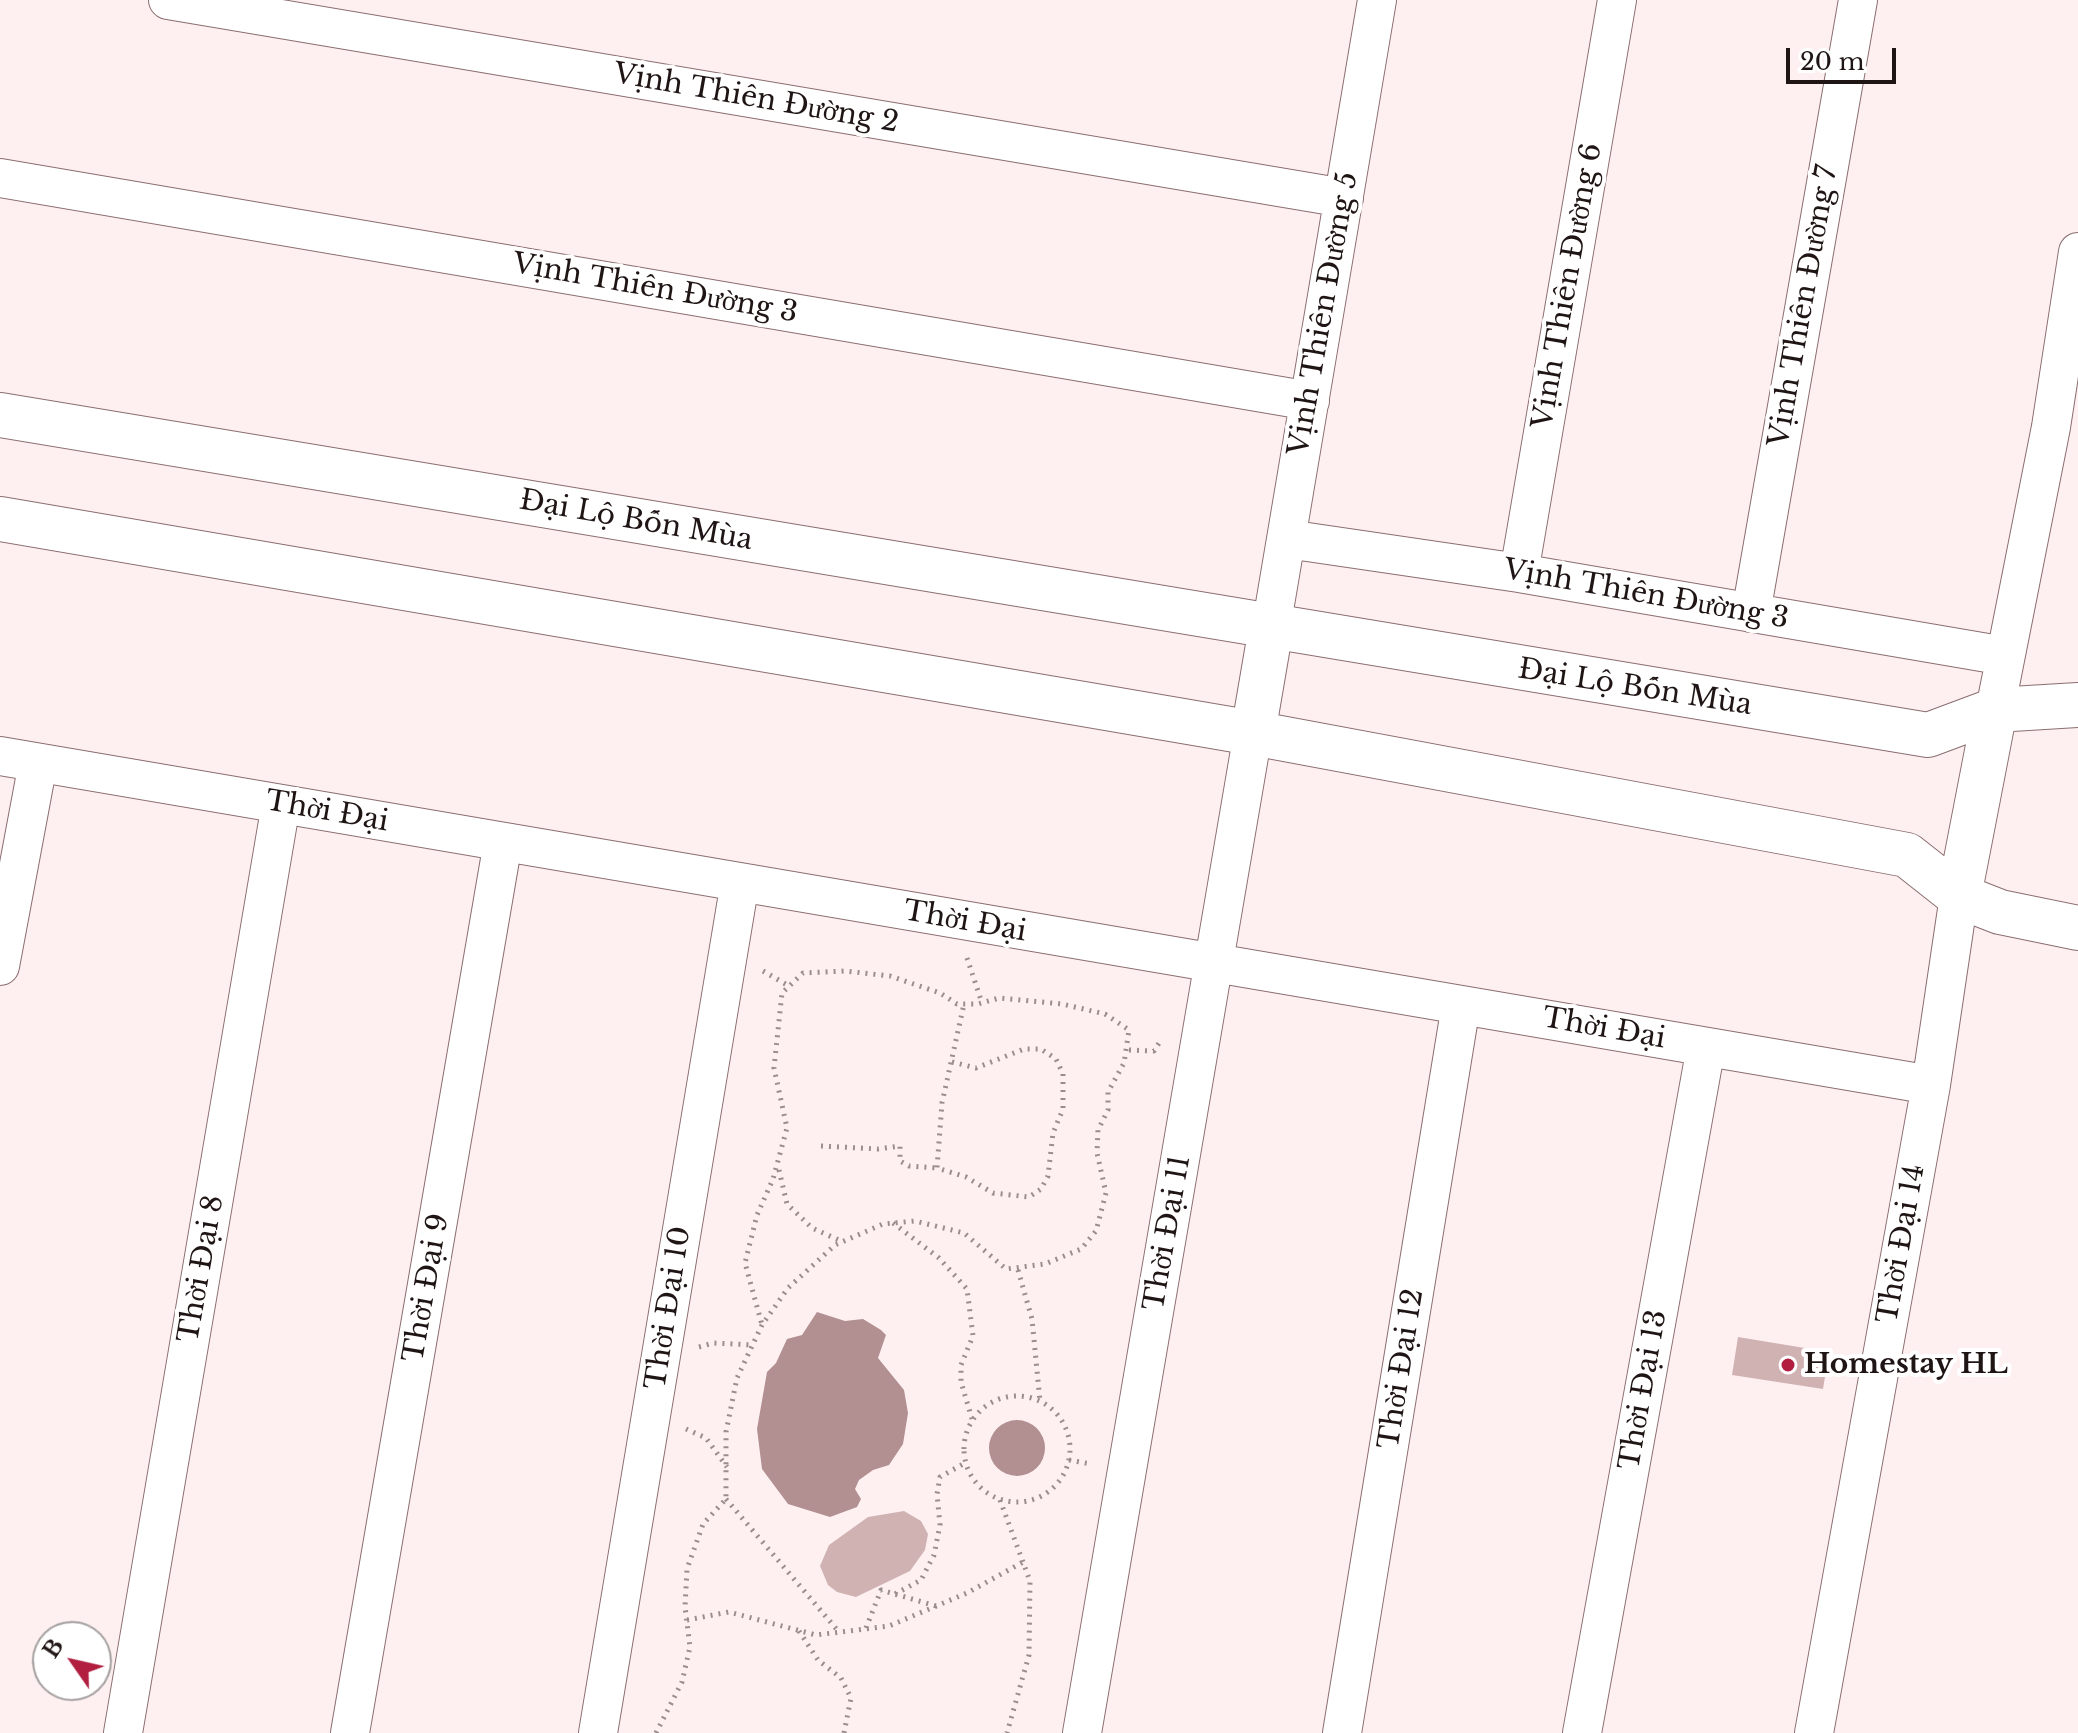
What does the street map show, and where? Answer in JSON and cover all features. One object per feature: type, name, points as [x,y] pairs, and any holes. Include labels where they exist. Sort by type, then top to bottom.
[{"type":"main road","name":"Đại Lộ Bốn Mùa","points":[[0,415],[1928,735],[1995,710],[2078,705]]},
{"type":"main road","points":[[0,519],[1253,733],[1907,855],[1959,896],[2000,912],[2078,928]]},
{"type":"main road","points":[[1253,733],[1271,628]]},
{"type":"main road","points":[[1959,896],[1995,710]]},
{"type":"street","name":"Vịnh Thiên Đường 2","points":[[168,0],[1344,198]]},
{"type":"street","name":"Vịnh Thiên Đường 5","points":[[1271,628],[1377,0]]},
{"type":"street","name":"Vịnh Thiên Đường 6","points":[[1519,573],[1617,0]]},
{"type":"street","name":"Vịnh Thiên Đường 7","points":[[1751,613],[1858,0]]},
{"type":"street","name":"Vịnh Thiên Đường 3","points":[[0,178],[1310,401]]},
{"type":"street","points":[[1995,710],[2051,427],[2078,252]]},
{"type":"street","name":"Vịnh Thiên Đường 3","points":[[1287,539],[1519,573],[2005,656]]},
{"type":"street","name":"Thời Đại 11","points":[[1082,1733],[1253,733]]},
{"type":"street","name":"Thời Đại","points":[[0,756],[1931,1085]]},
{"type":"street","points":[[0,966],[38,763]]},
{"type":"street","name":"Thời Đại 8","points":[[123,1733],[281,804]]},
{"type":"street","name":"Thời Đại 9","points":[[350,1733],[503,842]]},
{"type":"street","name":"Thời Đại 10","points":[[598,1733],[740,882]]},
{"type":"street","name":"Thời Đại 14","points":[[1814,1733],[1931,1085],[1959,896]]},
{"type":"street","name":"Thời Đại 12","points":[[1342,1733],[1461,1005]]},
{"type":"street","name":"Thời Đại 13","points":[[1582,1733],[1706,1047]]},
{"type":"path","points":[[966,953],[982,1003]]},
{"type":"path","points":[[754,967],[789,986]]},
{"type":"path","points":[[656,1733],[682,1682],[690,1647],[687,1569],[703,1524],[726,1499],[726,1432],[737,1378],[762,1325],[788,1288],[841,1241],[862,1231],[893,1223],[915,1221],[964,1233],[1006,1269],[1018,1270],[1081,1249],[1096,1231],[1106,1193],[1097,1153],[1098,1130],[1108,1110],[1108,1092],[1129,1050],[1129,1030],[1105,1014],[1062,1004],[999,998],[964,1004],[890,976],[845,971],[803,973],[782,993],[773,1047],[774,1068],[787,1128],[779,1161],[757,1215],[745,1263],[762,1325]]},
{"type":"path","points":[[937,1168],[942,1103],[964,1004]]},
{"type":"path","points":[[1129,1050],[1154,1051],[1165,1035]]},
{"type":"path","points":[[821,1146],[878,1149],[900,1146],[900,1161],[909,1166],[937,1168],[966,1177],[993,1193],[1029,1197],[1041,1189],[1048,1176],[1053,1133],[1063,1109],[1063,1074],[1056,1059],[1041,1049],[1024,1049],[976,1068],[952,1062]]},
{"type":"path","points":[[779,1161],[779,1179],[787,1204],[812,1228],[841,1241]]},
{"type":"path","points":[[893,1223],[939,1258],[967,1289],[973,1336],[961,1365],[961,1382],[973,1420]]},
{"type":"path","points":[[1018,1270],[1032,1319],[1040,1401]]},
{"type":"path","points":[[694,1349],[713,1343],[753,1345]]},
{"type":"path","points":[[1006,1396],[1023,1396],[1040,1401],[1054,1411],[1065,1425],[1070,1442],[1069,1460],[1062,1476],[1043,1495],[1018,1502],[1000,1500],[984,1492],[972,1479],[965,1463],[963,1446],[973,1420],[990,1403],[1006,1396]]},
{"type":"path","points":[[677,1428],[706,1438],[727,1467]]},
{"type":"path","points":[[1069,1460],[1093,1464]]},
{"type":"path","points":[[895,1594],[921,1580],[934,1555],[940,1525],[937,1494],[940,1477],[965,1463]]},
{"type":"path","points":[[726,1499],[839,1632]]},
{"type":"path","points":[[1000,1500],[1030,1581],[1029,1655],[1007,1733]]},
{"type":"path","points":[[687,1620],[729,1612],[816,1635],[889,1626],[938,1606],[1023,1562]]},
{"type":"path","points":[[865,1629],[881,1590],[938,1606]]},
{"type":"path","points":[[799,1631],[818,1660],[841,1678],[851,1698],[844,1733]]},
{"type":"shaded area","points":[[817,1312],[845,1321],[863,1319],[886,1335],[878,1358],[904,1390],[908,1413],[903,1444],[889,1465],[873,1470],[859,1480],[855,1489],[861,1499],[857,1507],[830,1517],[788,1504],[762,1469],[757,1429],[767,1372],[776,1363],[787,1339],[802,1335]]},
{"type":"shaded area","points":[[1017,1420],[1037,1428],[1045,1448],[1037,1468],[1017,1476],[997,1468],[989,1448],[997,1428]]},
{"type":"building","points":[[1738,1337],[1829,1352],[1823,1389],[1732,1375]]},
{"type":"building","points":[[904,1511],[921,1521],[928,1534],[925,1550],[910,1571],[856,1597],[837,1592],[828,1585],[820,1566],[829,1545],[868,1517]]},
{"type":"place","name":"Homestay HL","points":[[1788,1365]]}]
